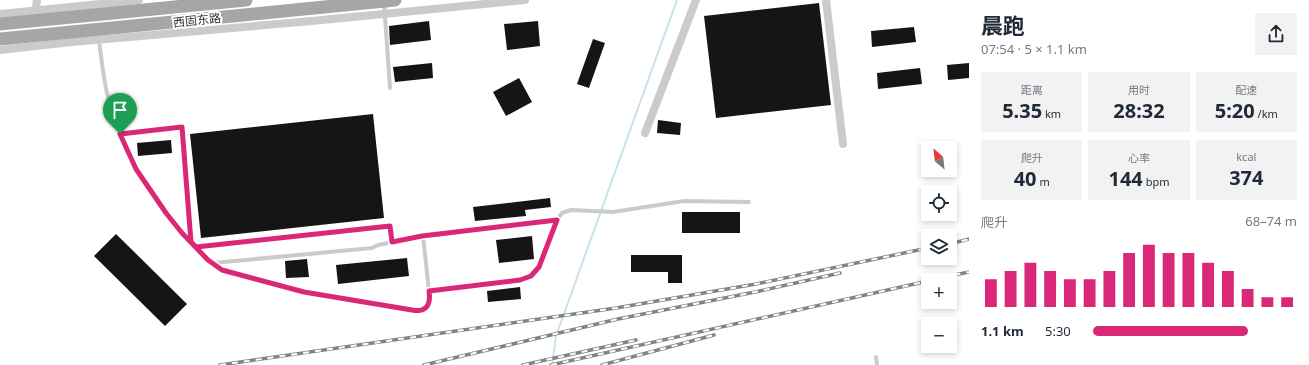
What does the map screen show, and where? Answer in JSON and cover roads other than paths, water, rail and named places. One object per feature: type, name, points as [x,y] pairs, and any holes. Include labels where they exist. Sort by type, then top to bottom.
[{"type":"main road","name":"西固东路","points":[[0,24],[84,7],[246,0]]},
{"type":"main road","name":"西固东路","points":[[0,39],[388,5]]},
{"type":"street","points":[[0,14],[35,16],[37,0]]},
{"type":"street","points":[[84,7],[138,0]]},
{"type":"street","points":[[0,50],[388,5],[525,0]]},
{"type":"street","points":[[645,134],[696,0]]},
{"type":"street","points":[[826,0],[843,144]]},
{"type":"lane","points":[[388,5],[390,88]]},
{"type":"lane","points":[[99,39],[104,86],[115,123],[136,169],[166,213],[191,242],[222,270],[304,292],[417,311],[421,310],[430,300],[422,236]]},
{"type":"lane","points":[[120,134],[182,127],[191,242]]},
{"type":"lane","points":[[429,291],[520,280],[531,276],[539,267],[557,220],[562,213],[571,210],[613,212],[684,201],[748,202]]},
{"type":"lane","points":[[213,263],[372,248],[378,245],[422,236],[557,220]]},
{"type":"lane","points":[[196,247],[390,226],[392,242]]},
{"type":"lane","points":[[876,357],[877,365]]},
{"type":"waterway","points":[[552,365],[556,336],[677,0]]},
{"type":"railway","points":[[957,242],[969,239]]},
{"type":"railway","points":[[220,365],[616,308],[756,284],[921,249]]},
{"type":"railway","points":[[957,275],[969,272]]},
{"type":"railway","points":[[424,365],[618,319],[755,292],[840,273]]},
{"type":"railway","points":[[551,365],[921,283]]},
{"type":"railway","points":[[602,365],[714,335]]},
{"type":"railway","points":[[523,365],[636,340]]}]
